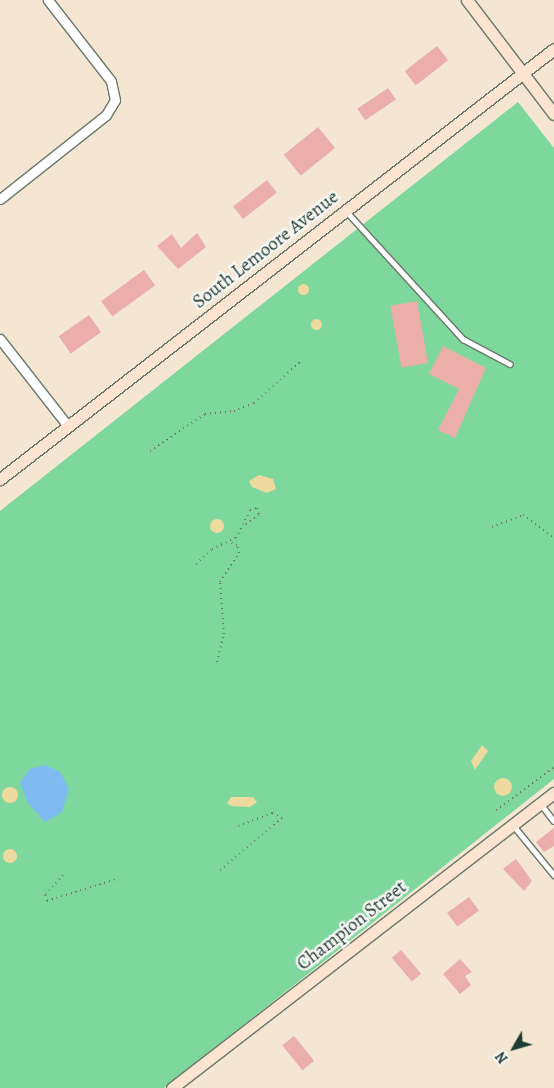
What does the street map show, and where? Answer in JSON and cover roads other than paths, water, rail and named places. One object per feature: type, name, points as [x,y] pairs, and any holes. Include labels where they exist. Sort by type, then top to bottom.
[{"type":"street","points":[[0,199],[111,110],[115,94],[111,81],[48,0]]},
{"type":"street","points":[[467,0],[554,114]]},
{"type":"street","name":"South Lemoore Avenue","points":[[0,479],[554,49]]},
{"type":"street","points":[[0,339],[68,426]]},
{"type":"street","name":"Champion Street","points":[[172,1088],[554,793]]},
{"type":"lane","points":[[346,211],[463,339],[510,364]]},
{"type":"lane","points":[[540,804],[554,821]]},
{"type":"lane","points":[[512,824],[554,875]]},
{"type":"water","points":[[45,765],[60,772],[69,789],[62,812],[45,822],[27,802],[20,782],[30,769]]}]
